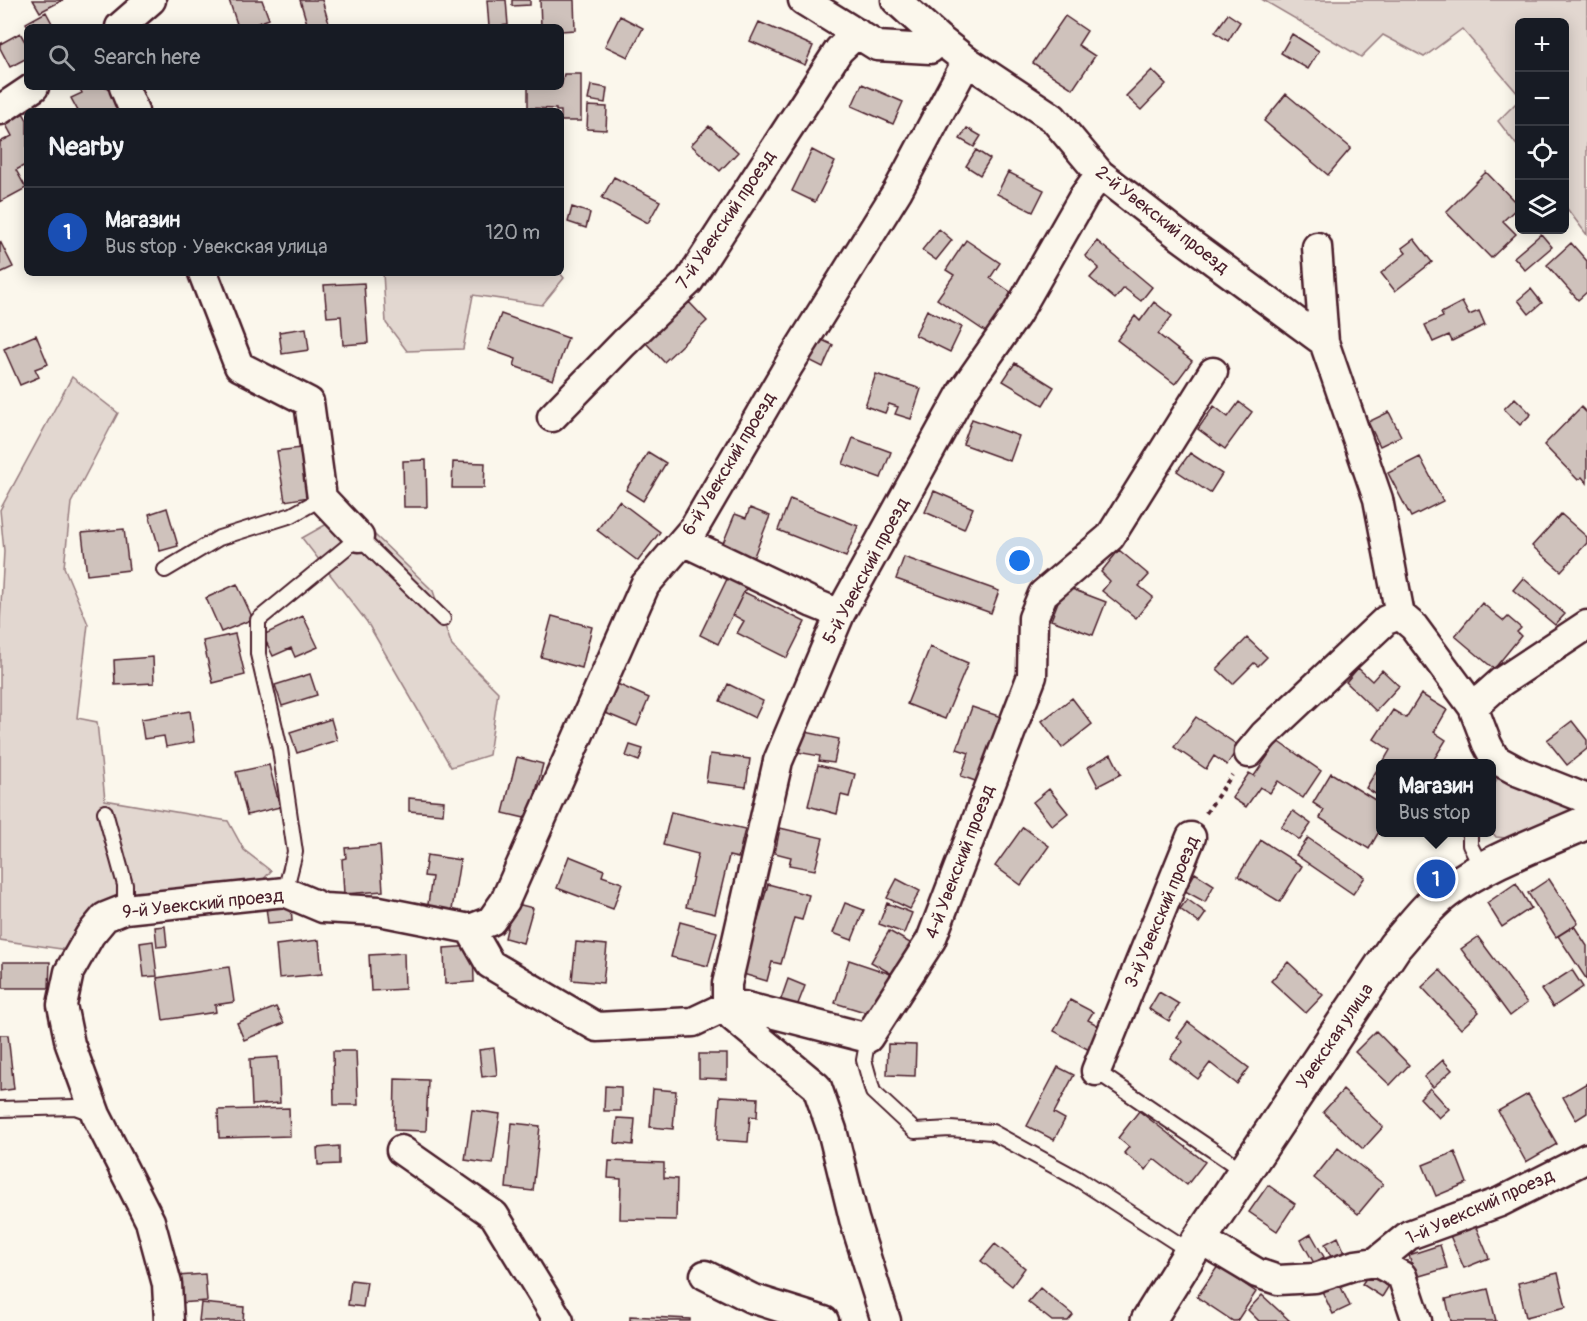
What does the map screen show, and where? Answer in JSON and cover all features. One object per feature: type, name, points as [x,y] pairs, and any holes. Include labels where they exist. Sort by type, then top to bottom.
[{"type":"street","points":[[124,24],[152,0]]},
{"type":"street","points":[[803,0],[877,45],[930,49],[939,39]]},
{"type":"street","name":"2-й Увекский проезд","points":[[896,0],[967,61],[1053,118],[1100,174],[1181,237],[1324,342]]},
{"type":"street","name":"7-й Увекский проезд","points":[[552,417],[689,281],[839,50],[857,33]]},
{"type":"street","name":"6-й Увекский проезд","points":[[470,929],[491,921],[505,901],[645,585],[694,528],[789,365],[898,190],[967,61]]},
{"type":"street","points":[[0,110],[30,90]]},
{"type":"street","points":[[125,90],[133,108]]},
{"type":"street","name":"5-й Увекский проезд","points":[[727,1006],[727,984],[778,761],[840,614],[963,391],[1016,315],[1084,196],[1100,174]]},
{"type":"street","points":[[1317,247],[1324,342],[1378,499],[1400,615],[1413,627],[1473,707],[1492,759]]},
{"type":"street","points":[[204,276],[239,366],[309,402],[322,498],[359,537]]},
{"type":"street","name":"4-й Увекский проезд","points":[[868,1038],[931,940],[1032,676],[1033,618],[1043,594],[1110,537],[1213,372]]},
{"type":"street","points":[[683,541],[840,614]]},
{"type":"street","points":[[1249,753],[1263,735],[1386,620],[1400,615]]},
{"type":"street","points":[[1473,707],[1501,682],[1587,625]]},
{"type":"street","points":[[1496,763],[1587,799]]},
{"type":"street","name":"Увекская улица","points":[[1148,1321],[1395,946],[1419,918],[1445,893],[1482,869],[1587,822]]},
{"type":"street","name":"3-й Увекский проезд","points":[[1096,1071],[1191,837]]},
{"type":"street","name":"9-й Увекский проезд","points":[[169,1321],[167,1284],[150,1221],[96,1115],[70,1044],[62,1005],[69,972],[90,934],[105,917],[125,909],[285,892],[323,908],[379,911],[470,929]]},
{"type":"street","points":[[470,929],[490,964],[597,1028],[693,1022],[727,1006],[743,1006],[868,1038]]},
{"type":"street","points":[[727,1006],[733,1017],[817,1088],[832,1130],[854,1219],[886,1321]]},
{"type":"street","points":[[401,1150],[494,1215],[559,1321]]},
{"type":"street","name":"1-й Увекский проезд","points":[[1196,1246],[1278,1280],[1315,1278],[1355,1265],[1376,1262],[1409,1235],[1500,1202],[1587,1158]]},
{"type":"street","points":[[1376,1262],[1402,1276],[1417,1321]]},
{"type":"street","points":[[705,1275],[751,1298],[824,1321]]},
{"type":"lane","points":[[165,570],[219,538],[292,515],[322,498]]},
{"type":"lane","points":[[285,892],[295,852],[280,749],[258,654],[258,620],[359,537],[443,619]]},
{"type":"lane","points":[[105,812],[124,885],[125,909]]},
{"type":"lane","points":[[1470,837],[1470,845],[1482,869]]},
{"type":"lane","points":[[868,1038],[864,1059],[873,1092],[915,1131],[950,1129],[992,1132],[1196,1246]]},
{"type":"lane","points":[[1096,1071],[1245,1172]]},
{"type":"lane","points":[[0,1109],[75,1107],[96,1115]]},
{"type":"path","name":"3-й Увекский проезд","points":[[1191,837],[1224,786],[1249,753]]},
{"type":"shaded area","points":[[1263,0],[1587,0],[1587,235],[1569,211],[1569,18],[1515,18],[1515,90],[1462,29],[1424,57],[1383,35],[1361,57]]},
{"type":"shaded area","points":[[1515,104],[1515,143],[1498,121]]},
{"type":"shaded area","points":[[383,276],[562,276],[564,278],[542,305],[473,295],[463,349],[407,351],[386,323]]},
{"type":"shaded area","points":[[72,377],[118,413],[71,503],[64,567],[88,624],[77,718],[97,722],[105,800],[228,821],[244,850],[271,871],[259,884],[147,896],[68,950],[0,940],[0,622],[4,551],[0,510]]},
{"type":"shaded area","points":[[350,511],[433,591],[452,646],[498,692],[489,755],[451,767],[367,622],[302,538]]},
{"type":"shaded area","points":[[1503,772],[1581,806],[1562,818],[1506,838],[1496,837],[1496,781]]},
{"type":"building","points":[[33,0],[63,0],[40,12]]},
{"type":"building","points":[[229,0],[262,0],[269,19],[255,24],[237,24]]},
{"type":"building","points":[[300,0],[322,0],[329,24],[307,24]]},
{"type":"building","points":[[487,0],[506,0],[508,24],[489,24]]},
{"type":"building","points":[[512,0],[530,0],[530,5],[512,6]]},
{"type":"building","points":[[540,0],[574,0],[575,30],[564,31],[564,24],[541,24]]},
{"type":"building","points":[[46,12],[52,24],[26,24]]},
{"type":"building","points":[[1228,14],[1240,22],[1228,41],[1215,32]]},
{"type":"building","points":[[620,16],[643,28],[628,57],[605,46]]},
{"type":"building","points":[[1065,16],[1087,31],[1078,45],[1095,56],[1073,89],[1033,63]]},
{"type":"building","points":[[759,22],[813,46],[805,65],[750,41]]},
{"type":"building","points":[[20,33],[24,40],[24,60],[10,67],[0,44]]},
{"type":"building","points":[[1292,34],[1319,51],[1308,69],[1281,53]]},
{"type":"building","points":[[1152,70],[1166,84],[1141,110],[1126,96]]},
{"type":"building","points":[[564,74],[581,74],[581,121],[564,121],[564,108],[528,108],[528,90],[564,90]]},
{"type":"building","points":[[862,84],[903,102],[893,124],[852,106]]},
{"type":"building","points":[[591,85],[607,88],[605,103],[588,100]]},
{"type":"building","points":[[80,90],[110,90],[119,108],[76,108],[71,98],[82,93]]},
{"type":"building","points":[[1286,94],[1351,148],[1328,175],[1264,121]]},
{"type":"building","points":[[588,106],[607,107],[606,130],[587,129]]},
{"type":"building","points":[[22,111],[24,115],[24,166],[16,170],[24,184],[24,189],[0,202],[0,142],[12,136],[4,121]]},
{"type":"building","points":[[709,126],[738,152],[720,171],[691,145]]},
{"type":"building","points":[[967,128],[981,136],[974,147],[960,139]]},
{"type":"building","points":[[812,150],[835,162],[815,202],[792,191]]},
{"type":"building","points":[[976,150],[990,159],[980,175],[966,166]]},
{"type":"building","points":[[1008,172],[1044,190],[1033,212],[997,194]]},
{"type":"building","points":[[1486,172],[1515,202],[1515,210],[1503,221],[1516,234],[1491,258],[1446,212]]},
{"type":"building","points":[[614,177],[660,201],[648,223],[602,198]]},
{"type":"building","points":[[572,207],[590,213],[586,228],[568,222]]},
{"type":"building","points":[[939,229],[952,240],[936,260],[922,250]]},
{"type":"building","points":[[1541,234],[1552,247],[1525,270],[1514,257]]},
{"type":"building","points":[[1414,239],[1432,262],[1395,291],[1381,273],[1406,253],[1402,248]]},
{"type":"building","points":[[966,240],[1000,263],[990,278],[1012,293],[986,332],[937,299],[954,275],[946,270]]},
{"type":"building","points":[[0,241],[13,267],[0,273]]},
{"type":"building","points":[[1097,241],[1152,287],[1141,301],[1124,288],[1115,299],[1090,278],[1099,268],[1085,256]]},
{"type":"building","points":[[1571,243],[1587,261],[1587,292],[1578,300],[1547,265]]},
{"type":"building","points":[[364,283],[368,343],[343,345],[341,316],[327,317],[324,285]]},
{"type":"building","points":[[1531,289],[1542,303],[1529,314],[1518,300]]},
{"type":"building","points":[[689,302],[707,321],[664,362],[646,343]]},
{"type":"building","points":[[1154,302],[1172,316],[1158,334],[1192,361],[1175,384],[1117,340],[1135,316],[1140,321]]},
{"type":"building","points":[[1462,302],[1469,315],[1479,311],[1485,325],[1452,341],[1449,335],[1433,342],[1425,325],[1443,317],[1441,313]]},
{"type":"building","points":[[927,310],[962,327],[950,352],[915,335]]},
{"type":"building","points":[[501,314],[568,338],[553,380],[514,366],[516,359],[488,349]]},
{"type":"building","points":[[306,328],[309,350],[282,354],[279,332]]},
{"type":"building","points":[[36,335],[48,364],[35,369],[39,377],[20,385],[4,349]]},
{"type":"building","points":[[815,337],[833,345],[823,367],[805,358]]},
{"type":"building","points":[[1015,363],[1054,387],[1043,405],[1003,381]]},
{"type":"building","points":[[876,374],[921,389],[911,419],[895,414],[898,407],[889,404],[885,413],[865,406]]},
{"type":"building","points":[[1515,398],[1531,414],[1520,425],[1504,409]]},
{"type":"building","points":[[1239,402],[1252,412],[1225,449],[1198,429],[1214,406],[1228,417]]},
{"type":"building","points":[[1581,407],[1587,413],[1587,483],[1582,477],[1578,480],[1544,445]]},
{"type":"building","points":[[1389,412],[1401,436],[1380,446],[1368,422]]},
{"type":"building","points":[[972,419],[1019,436],[1010,461],[963,444]]},
{"type":"building","points":[[853,438],[891,452],[881,478],[843,464]]},
{"type":"building","points":[[301,448],[309,497],[285,501],[277,451]]},
{"type":"building","points":[[648,452],[666,463],[643,501],[626,490]]},
{"type":"building","points":[[1190,453],[1222,474],[1210,493],[1177,471]]},
{"type":"building","points":[[1420,457],[1443,501],[1411,517],[1388,473]]},
{"type":"building","points":[[426,460],[427,507],[404,507],[403,461]]},
{"type":"building","points":[[453,462],[485,463],[484,488],[452,488]]},
{"type":"building","points":[[934,491],[973,508],[964,529],[925,512]]},
{"type":"building","points":[[790,499],[858,526],[846,557],[778,530]]},
{"type":"building","points":[[619,501],[660,532],[638,561],[597,530]]},
{"type":"building","points":[[167,508],[178,546],[160,551],[149,514]]},
{"type":"building","points":[[750,508],[770,516],[752,561],[721,548],[735,514],[746,518]]},
{"type":"building","points":[[1561,514],[1587,537],[1587,543],[1561,571],[1532,546]]},
{"type":"building","points":[[124,529],[129,570],[87,575],[82,533]]},
{"type":"building","points":[[1119,550],[1149,575],[1139,586],[1153,597],[1136,618],[1102,591],[1110,581],[1101,572]]},
{"type":"building","points":[[904,557],[999,591],[991,613],[896,579]]},
{"type":"building","points":[[728,577],[747,586],[718,644],[700,635]]},
{"type":"building","points":[[1523,578],[1565,614],[1555,625],[1513,590]]},
{"type":"building","points":[[237,584],[253,619],[221,632],[206,598]]},
{"type":"building","points":[[1064,586],[1106,602],[1093,635],[1051,620]]},
{"type":"building","points":[[744,592],[805,622],[787,658],[737,633],[744,621],[733,615]]},
{"type":"building","points":[[1482,603],[1504,621],[1508,617],[1521,628],[1517,632],[1521,636],[1494,669],[1455,636]]},
{"type":"building","points":[[303,616],[318,647],[295,657],[291,648],[273,656],[263,635]]},
{"type":"building","points":[[552,616],[592,627],[582,668],[541,657]]},
{"type":"building","points":[[235,634],[245,675],[213,683],[203,641]]},
{"type":"building","points":[[1247,638],[1267,657],[1258,666],[1254,663],[1233,684],[1217,669]]},
{"type":"building","points":[[930,647],[968,663],[945,719],[907,704]]},
{"type":"building","points":[[153,657],[154,683],[115,685],[114,660]]},
{"type":"building","points":[[1358,668],[1372,681],[1382,670],[1399,686],[1376,711],[1346,682]]},
{"type":"building","points":[[310,674],[317,695],[282,706],[275,685]]},
{"type":"building","points":[[615,683],[649,698],[637,726],[603,712]]},
{"type":"building","points":[[728,684],[763,701],[755,718],[720,701]]},
{"type":"building","points":[[1421,694],[1447,710],[1434,732],[1446,740],[1434,759],[1385,759],[1390,750],[1374,739],[1393,710],[1406,718]]},
{"type":"building","points":[[1072,698],[1092,724],[1062,748],[1042,721]]},
{"type":"building","points":[[972,707],[1007,719],[984,784],[961,776],[969,753],[957,749]]},
{"type":"building","points":[[190,711],[194,742],[166,747],[164,736],[144,739],[141,719]]},
{"type":"building","points":[[1196,717],[1239,746],[1227,765],[1214,756],[1206,769],[1174,747]]},
{"type":"building","points":[[331,719],[337,740],[297,753],[290,732]]},
{"type":"building","points":[[1572,721],[1587,740],[1587,749],[1567,765],[1547,740]]},
{"type":"building","points":[[801,731],[839,739],[834,763],[819,761],[820,756],[797,752]]},
{"type":"building","points":[[1278,741],[1321,771],[1303,798],[1278,781],[1270,793],[1260,787],[1246,807],[1232,798],[1249,773],[1254,776]]},
{"type":"building","points":[[630,745],[643,749],[639,761],[626,756]]},
{"type":"building","points":[[710,754],[750,759],[746,787],[706,782]]},
{"type":"building","points":[[1111,754],[1121,774],[1098,786],[1088,767]]},
{"type":"building","points":[[517,757],[543,764],[529,819],[503,813]]},
{"type":"building","points":[[269,765],[280,807],[247,815],[236,772]]},
{"type":"building","points":[[818,765],[855,774],[849,797],[841,795],[837,814],[808,806]]},
{"type":"building","points":[[1376,772],[1376,794],[1366,788]]},
{"type":"building","points":[[1331,773],[1376,801],[1376,837],[1369,849],[1320,818],[1324,810],[1313,803]]},
{"type":"building","points":[[1049,789],[1068,813],[1052,826],[1033,802]]},
{"type":"building","points":[[409,798],[444,801],[443,814],[409,811]]},
{"type":"building","points":[[1293,811],[1311,824],[1300,840],[1281,827]]},
{"type":"building","points":[[671,812],[745,829],[738,858],[729,856],[715,914],[686,907],[698,854],[663,845]]},
{"type":"building","points":[[1023,827],[1049,846],[1021,885],[995,866]]},
{"type":"building","points":[[780,828],[823,838],[815,870],[789,865],[791,857],[775,853]]},
{"type":"building","points":[[1308,838],[1365,877],[1353,894],[1296,855]]},
{"type":"building","points":[[1261,840],[1302,866],[1280,902],[1238,876]]},
{"type":"building","points":[[380,845],[383,891],[344,894],[342,859],[346,858],[345,848]]},
{"type":"building","points":[[427,855],[460,860],[451,916],[427,911],[432,877],[424,876]]},
{"type":"building","points":[[569,856],[604,870],[602,876],[622,883],[613,909],[557,888]]},
{"type":"building","points":[[1195,873],[1214,885],[1205,902],[1185,891]]},
{"type":"building","points":[[897,879],[920,891],[910,909],[887,898]]},
{"type":"building","points":[[1549,879],[1578,923],[1556,937],[1528,893]]},
{"type":"building","points":[[1516,883],[1531,908],[1502,927],[1487,903]]},
{"type":"building","points":[[768,884],[809,895],[802,920],[794,918],[781,964],[772,962],[767,981],[743,974]]},
{"type":"building","points":[[1187,899],[1206,913],[1199,923],[1180,909]]},
{"type":"building","points":[[513,903],[533,908],[523,943],[505,938]]},
{"type":"building","points":[[845,903],[864,910],[852,940],[833,933]]},
{"type":"building","points":[[887,903],[912,913],[904,933],[879,924]]},
{"type":"building","points":[[291,905],[292,921],[268,923],[266,907]]},
{"type":"building","points":[[680,922],[717,932],[708,966],[671,957]]},
{"type":"building","points":[[165,926],[167,946],[157,947],[155,927]]},
{"type":"building","points":[[1574,926],[1587,946],[1587,980],[1558,936]]},
{"type":"building","points":[[889,931],[917,947],[899,978],[871,962]]},
{"type":"building","points":[[1478,937],[1527,1003],[1510,1016],[1461,949]]},
{"type":"building","points":[[319,940],[322,974],[279,978],[276,945]]},
{"type":"building","points":[[153,941],[157,976],[144,977],[140,943]]},
{"type":"building","points":[[576,942],[607,945],[603,983],[572,980]]},
{"type":"building","points":[[473,946],[474,982],[445,984],[444,948]]},
{"type":"building","points":[[404,953],[405,989],[371,991],[369,955]]},
{"type":"building","points":[[849,960],[891,974],[878,1016],[835,1003]]},
{"type":"building","points":[[3,962],[50,962],[49,988],[3,988]]},
{"type":"building","points":[[1288,962],[1323,995],[1306,1013],[1271,981]]},
{"type":"building","points":[[229,967],[234,1002],[215,1005],[216,1012],[163,1020],[157,978]]},
{"type":"building","points":[[1440,970],[1479,1012],[1461,1029],[1422,987]]},
{"type":"building","points":[[1572,970],[1583,987],[1553,1007],[1541,990]]},
{"type":"building","points":[[788,979],[805,986],[796,1009],[780,1002]]},
{"type":"building","points":[[1159,992],[1179,1004],[1169,1021],[1149,1009]]},
{"type":"building","points":[[1070,1000],[1093,1012],[1088,1020],[1103,1028],[1091,1051],[1054,1031]]},
{"type":"building","points":[[276,1007],[284,1023],[244,1040],[237,1023]]},
{"type":"building","points":[[1188,1022],[1249,1068],[1237,1084],[1210,1063],[1198,1079],[1170,1058],[1183,1042],[1177,1037]]},
{"type":"building","points":[[1376,1031],[1409,1065],[1390,1085],[1355,1052]]},
{"type":"building","points":[[0,1035],[8,1035],[14,1089],[0,1091]]},
{"type":"building","points":[[888,1044],[916,1045],[915,1076],[887,1075]]},
{"type":"building","points":[[494,1048],[497,1075],[482,1077],[479,1050]]},
{"type":"building","points":[[333,1051],[356,1051],[358,1105],[334,1105]]},
{"type":"building","points":[[699,1054],[727,1054],[727,1079],[699,1078]]},
{"type":"building","points":[[278,1057],[280,1103],[252,1105],[250,1059]]},
{"type":"building","points":[[1443,1060],[1452,1070],[1433,1087],[1424,1077]]},
{"type":"building","points":[[1058,1067],[1074,1075],[1054,1113],[1065,1119],[1054,1140],[1027,1126]]},
{"type":"building","points":[[395,1079],[428,1080],[426,1131],[394,1130]]},
{"type":"building","points":[[1587,1083],[1587,1113],[1576,1120],[1563,1097]]},
{"type":"building","points":[[605,1086],[621,1087],[621,1111],[604,1111]]},
{"type":"building","points":[[1430,1088],[1449,1109],[1439,1118],[1420,1098]]},
{"type":"building","points":[[653,1089],[676,1091],[673,1129],[650,1127]]},
{"type":"building","points":[[1343,1090],[1383,1127],[1363,1149],[1323,1112]]},
{"type":"building","points":[[1528,1094],[1557,1144],[1526,1162],[1498,1111]]},
{"type":"building","points":[[720,1096],[758,1098],[757,1117],[750,1116],[748,1142],[717,1140]]},
{"type":"building","points":[[289,1108],[290,1136],[219,1138],[218,1110]]},
{"type":"building","points":[[472,1110],[500,1114],[493,1164],[465,1160]]},
{"type":"building","points":[[1139,1111],[1205,1162],[1187,1185],[1154,1159],[1146,1170],[1124,1153],[1129,1147],[1118,1138]]},
{"type":"building","points":[[617,1118],[635,1119],[633,1145],[615,1143]]},
{"type":"building","points":[[512,1123],[540,1126],[533,1191],[506,1188]]},
{"type":"building","points":[[339,1146],[339,1164],[318,1165],[317,1148]]},
{"type":"building","points":[[1338,1148],[1383,1184],[1358,1214],[1314,1178]]},
{"type":"building","points":[[1455,1152],[1467,1183],[1436,1196],[1423,1165]]},
{"type":"building","points":[[609,1161],[664,1163],[664,1178],[677,1179],[676,1220],[620,1219],[621,1179],[608,1178]]},
{"type":"building","points":[[1268,1185],[1295,1204],[1277,1231],[1249,1212]]},
{"type":"building","points":[[1473,1220],[1489,1258],[1464,1268],[1448,1231]]},
{"type":"building","points":[[1311,1234],[1324,1257],[1314,1263],[1301,1240]]},
{"type":"building","points":[[1338,1237],[1345,1253],[1332,1259],[1325,1244]]},
{"type":"building","points":[[995,1244],[1025,1268],[1012,1286],[981,1261]]},
{"type":"building","points":[[1440,1245],[1447,1268],[1416,1277],[1409,1255]]},
{"type":"building","points":[[1218,1266],[1256,1292],[1237,1321],[1233,1321],[1197,1297]]},
{"type":"building","points":[[1371,1271],[1390,1284],[1382,1297],[1362,1284]]},
{"type":"building","points":[[1558,1273],[1566,1307],[1526,1317],[1518,1283]]},
{"type":"building","points":[[205,1274],[207,1301],[179,1303],[177,1276]]},
{"type":"building","points":[[351,1280],[367,1282],[363,1307],[348,1305]]},
{"type":"building","points":[[1338,1281],[1350,1306],[1333,1314],[1321,1289]]},
{"type":"building","points":[[1040,1288],[1073,1315],[1068,1321],[1052,1321],[1028,1302]]},
{"type":"building","points":[[1488,1289],[1496,1321],[1451,1321],[1446,1299]]},
{"type":"building","points":[[1262,1295],[1290,1321],[1259,1321],[1248,1310]]},
{"type":"building","points":[[201,1303],[244,1307],[243,1321],[199,1321]]},
{"type":"building","points":[[630,1316],[690,1319],[690,1321],[630,1321]]},
{"type":"place","name":"Магазин","points":[[1436,879]]}]
